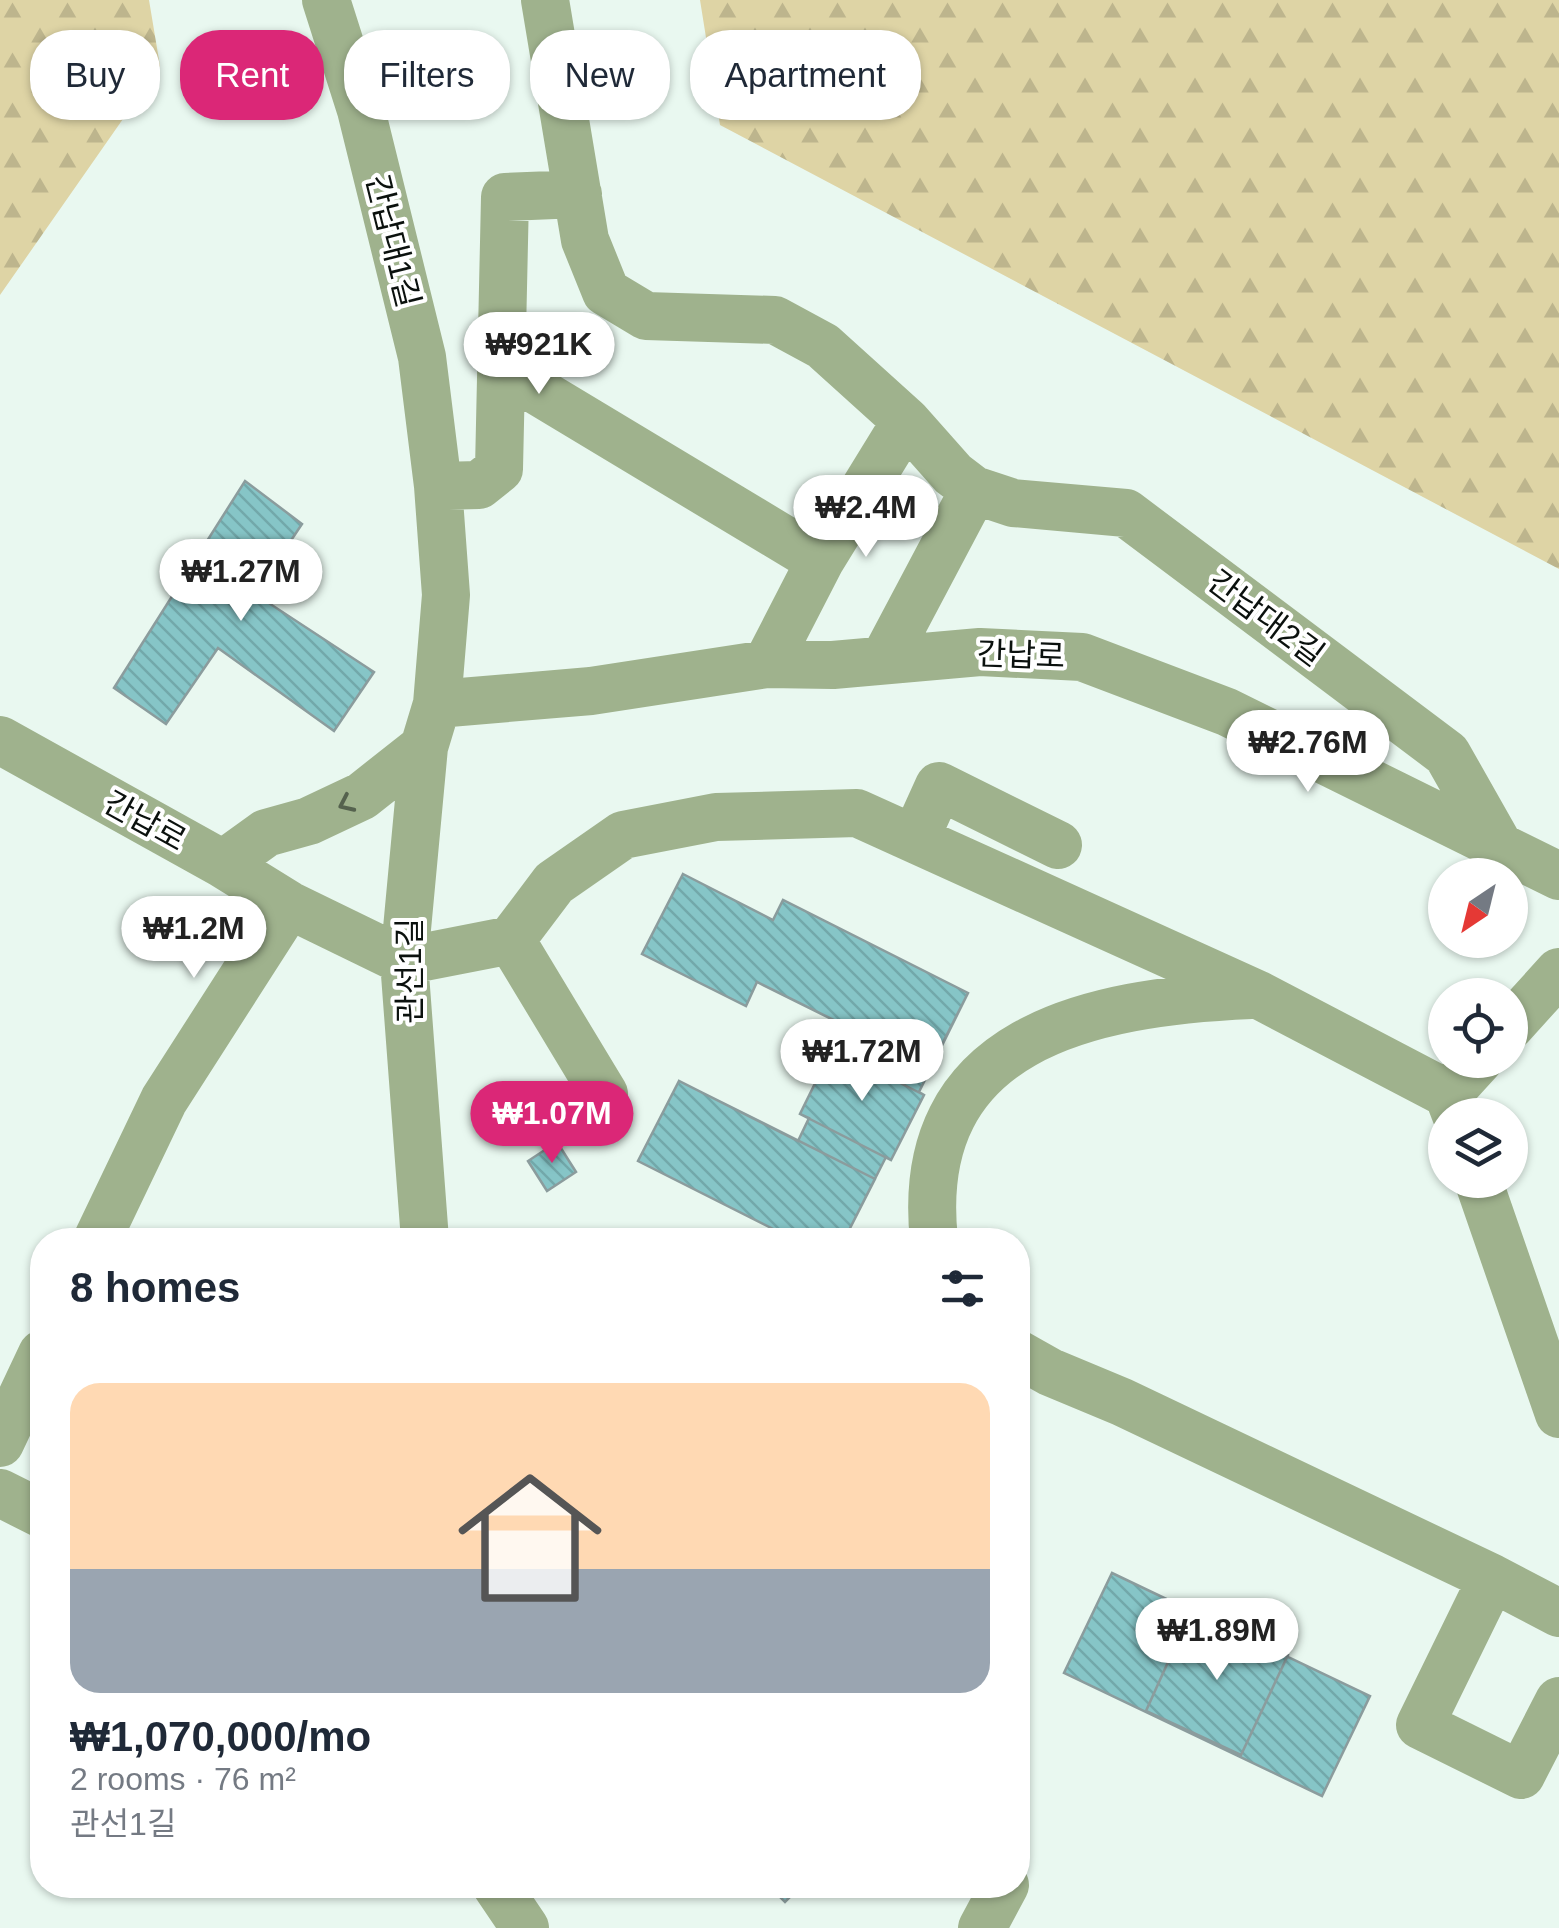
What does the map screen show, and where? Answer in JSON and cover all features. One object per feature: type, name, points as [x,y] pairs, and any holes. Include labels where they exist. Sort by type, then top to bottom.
[{"type":"street","name":"간납대1길","points":[[326,0],[361,110],[422,357],[446,594],[431,726]]},
{"type":"street","name":"간납대2길","points":[[545,0],[585,240],[606,292],[646,316],[775,320],[823,346],[974,490],[1014,502],[1126,513],[1447,754],[1498,844]]},
{"type":"street","points":[[438,486],[479,485],[499,470],[505,196],[578,194]]},
{"type":"street","points":[[501,370],[820,561]]},
{"type":"street","points":[[766,664],[820,561],[906,422]]},
{"type":"street","points":[[884,660],[974,490]]},
{"type":"street","name":"간납로","points":[[431,726],[591,690],[766,664],[833,665],[980,652],[1082,657],[1227,712],[1559,876]]},
{"type":"street","points":[[224,864],[266,833],[309,821],[362,796],[431,726]]},
{"type":"street","name":"관선1길","points":[[424,1228],[404,961],[431,726]]},
{"type":"street","name":"간납로","points":[[0,740],[224,864],[289,905],[404,961]]},
{"type":"street","points":[[915,839],[939,786],[1058,845]]},
{"type":"street","points":[[404,961],[511,940],[554,883],[623,835],[716,816],[857,813],[1461,1090]]},
{"type":"street","points":[[103,1228],[164,1100],[289,905]]},
{"type":"street","points":[[511,940],[604,1094]]},
{"type":"street","points":[[1528,1006],[1559,972]]},
{"type":"street","points":[[934,1228],[938,1146],[958,1104],[988,1066],[1024,1042],[1081,1018],[1219,996],[1257,994]]},
{"type":"street","points":[[1484,1198],[1559,1414]]},
{"type":"street","points":[[1030,1361],[1559,1612]]},
{"type":"street","points":[[0,1443],[30,1379]]},
{"type":"street","points":[[0,1493],[30,1508]]},
{"type":"street","points":[[1492,1578],[1420,1725],[1522,1775],[1559,1700]]},
{"type":"street","points":[[505,1898],[525,1928]]},
{"type":"street","points":[[982,1928],[998,1898]]},
{"type":"green space","points":[[0,0],[149,0],[154,30],[30,30],[30,120],[122,120],[0,295]]},
{"type":"green space","points":[[700,0],[1559,0],[1559,569],[720,125],[719,120],[921,120],[921,30],[705,30]]},
{"type":"building","points":[[245,481],[302,524],[255,594],[374,672],[334,731],[218,648],[166,724],[114,688]]},
{"type":"building","points":[[683,874],[773,920],[783,900],[968,993],[930,1068],[757,982],[746,1006],[642,954]]},
{"type":"building","points":[[683,874],[773,920],[783,900],[968,993],[919,1092],[924,1095],[891,1160],[886,1157],[850,1228],[771,1228],[638,1161],[679,1081],[798,1141],[809,1118],[800,1114],[832,1049],[842,1054],[854,1030],[757,982],[746,1006],[642,954]]},
{"type":"building","points":[[832,1049],[924,1095],[891,1160],[800,1114]]},
{"type":"building","points":[[679,1081],[875,1179],[850,1228],[771,1228],[638,1161]]},
{"type":"building","points":[[557,1142],[576,1172],[547,1191],[528,1161]]},
{"type":"building","points":[[1112,1573],[1370,1696],[1322,1796],[1064,1673]]},
{"type":"building","points":[[1191,1611],[1288,1655],[1241,1755],[1146,1711]]}]
